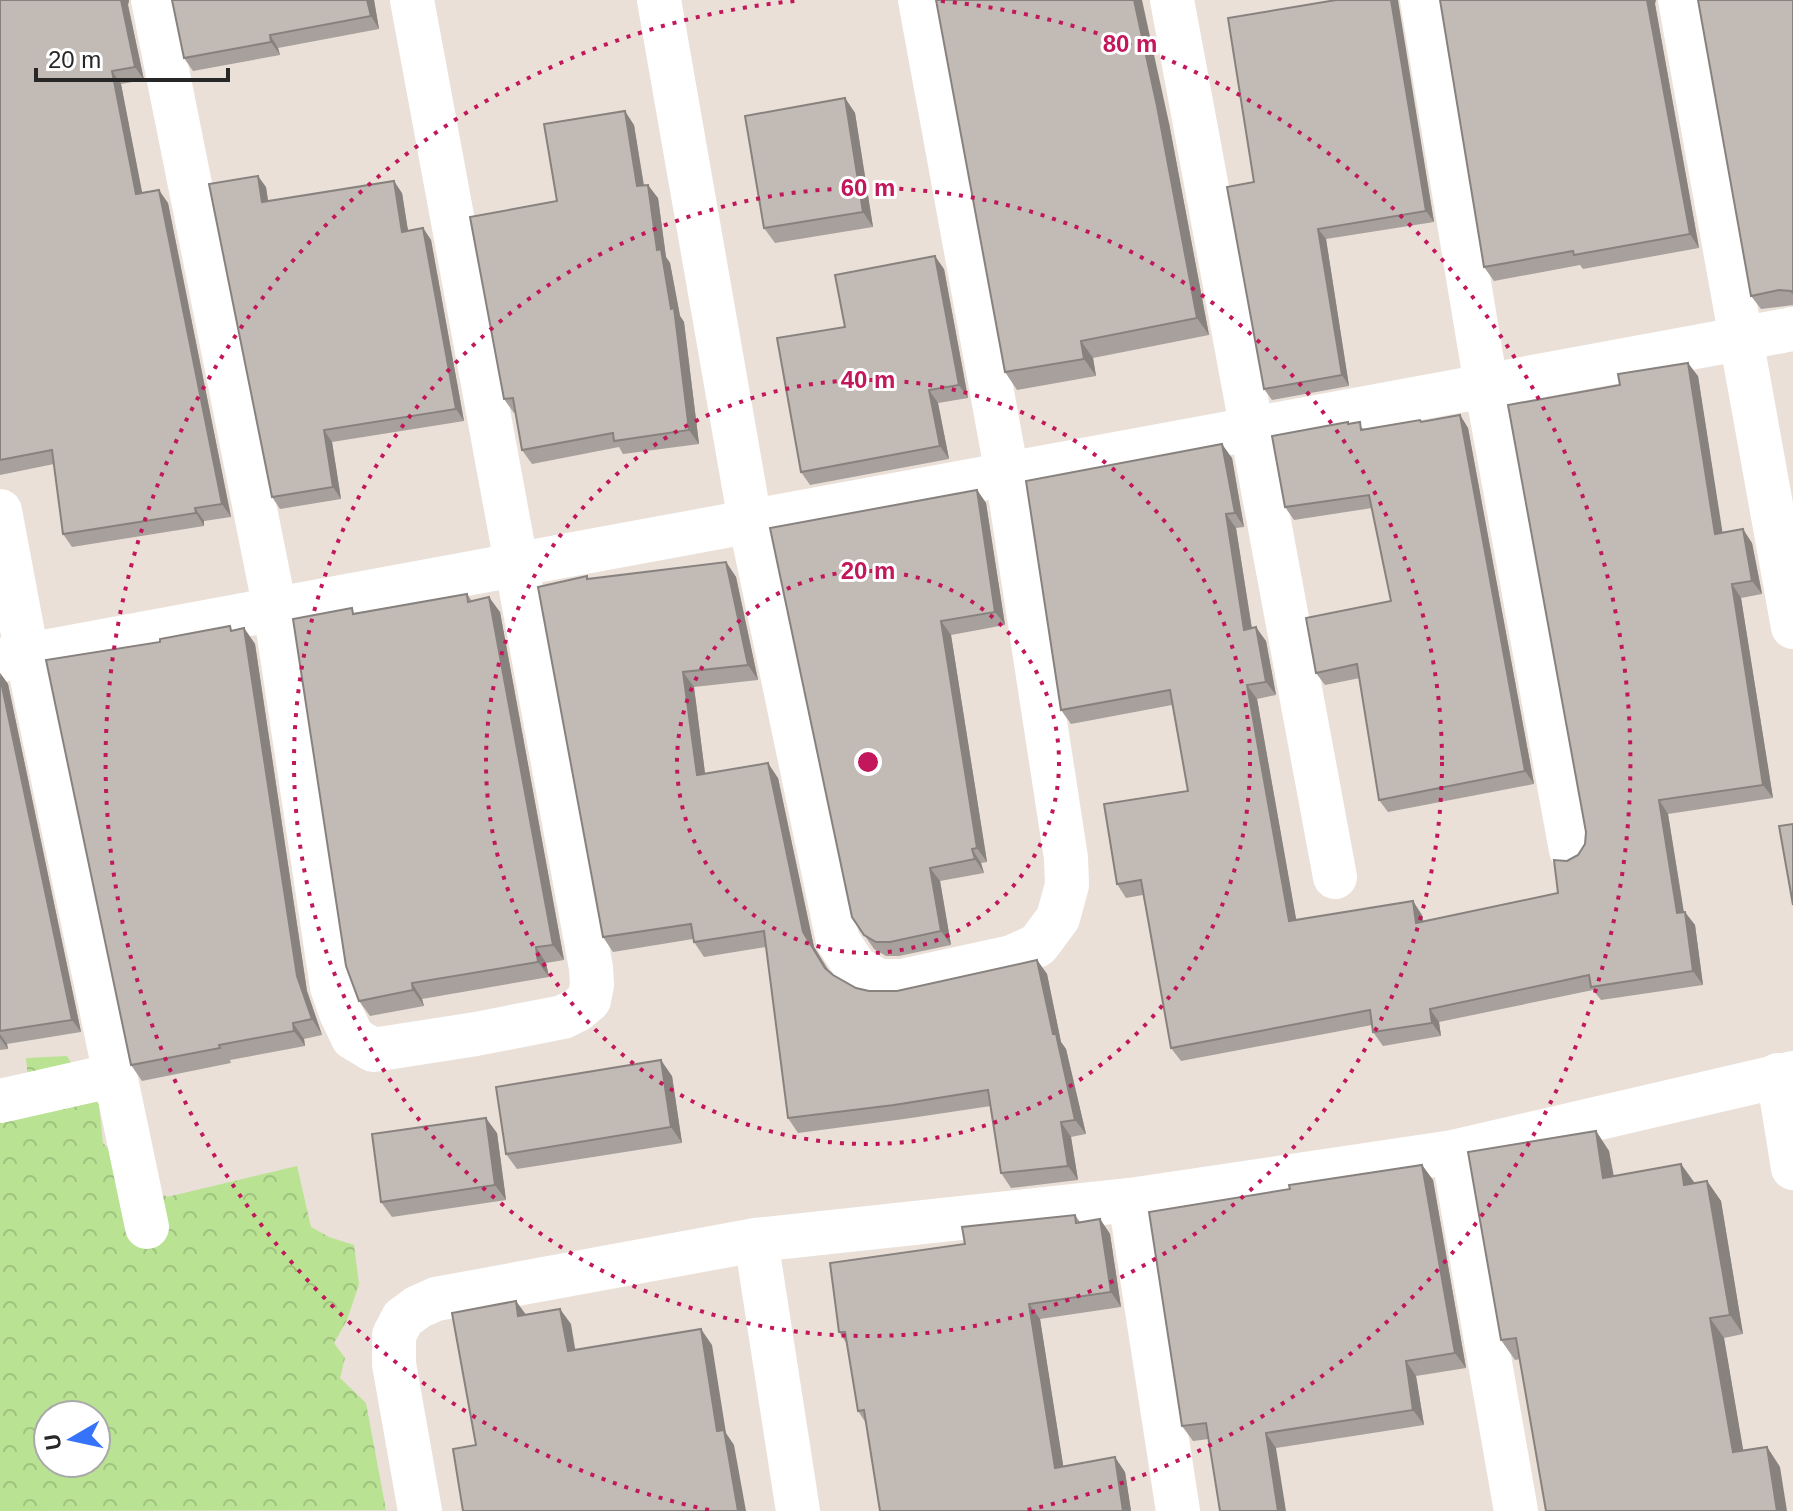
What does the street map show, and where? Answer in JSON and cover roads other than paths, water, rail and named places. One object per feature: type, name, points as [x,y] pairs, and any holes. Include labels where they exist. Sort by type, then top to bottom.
[{"type":"street","points":[[153,0],[275,609],[332,987],[353,1038],[373,1050],[563,1017],[589,1000],[592,985],[412,0]]},
{"type":"street","points":[[659,0],[750,521],[838,941],[856,968],[879,981],[902,981],[1012,957],[1038,945],[1058,918],[1067,885],[1066,858],[1007,474],[920,0]]},
{"type":"street","points":[[1172,0],[1335,877]]},
{"type":"street","points":[[1422,0],[1486,385],[1571,850]]},
{"type":"street","points":[[1680,0],[1793,627]]},
{"type":"street","points":[[13,658],[1793,329]]},
{"type":"street","points":[[0,511],[13,658],[115,1075],[147,1227]]},
{"type":"street","points":[[420,1511],[394,1364],[394,1335],[403,1318],[436,1299],[756,1240],[1130,1200],[1453,1152],[1786,1074],[1793,1168]]},
{"type":"street","points":[[0,1101],[115,1075]]},
{"type":"street","points":[[1453,1152],[1516,1511]]},
{"type":"street","points":[[1130,1200],[1178,1511]]},
{"type":"street","points":[[756,1240],[798,1511]]}]
